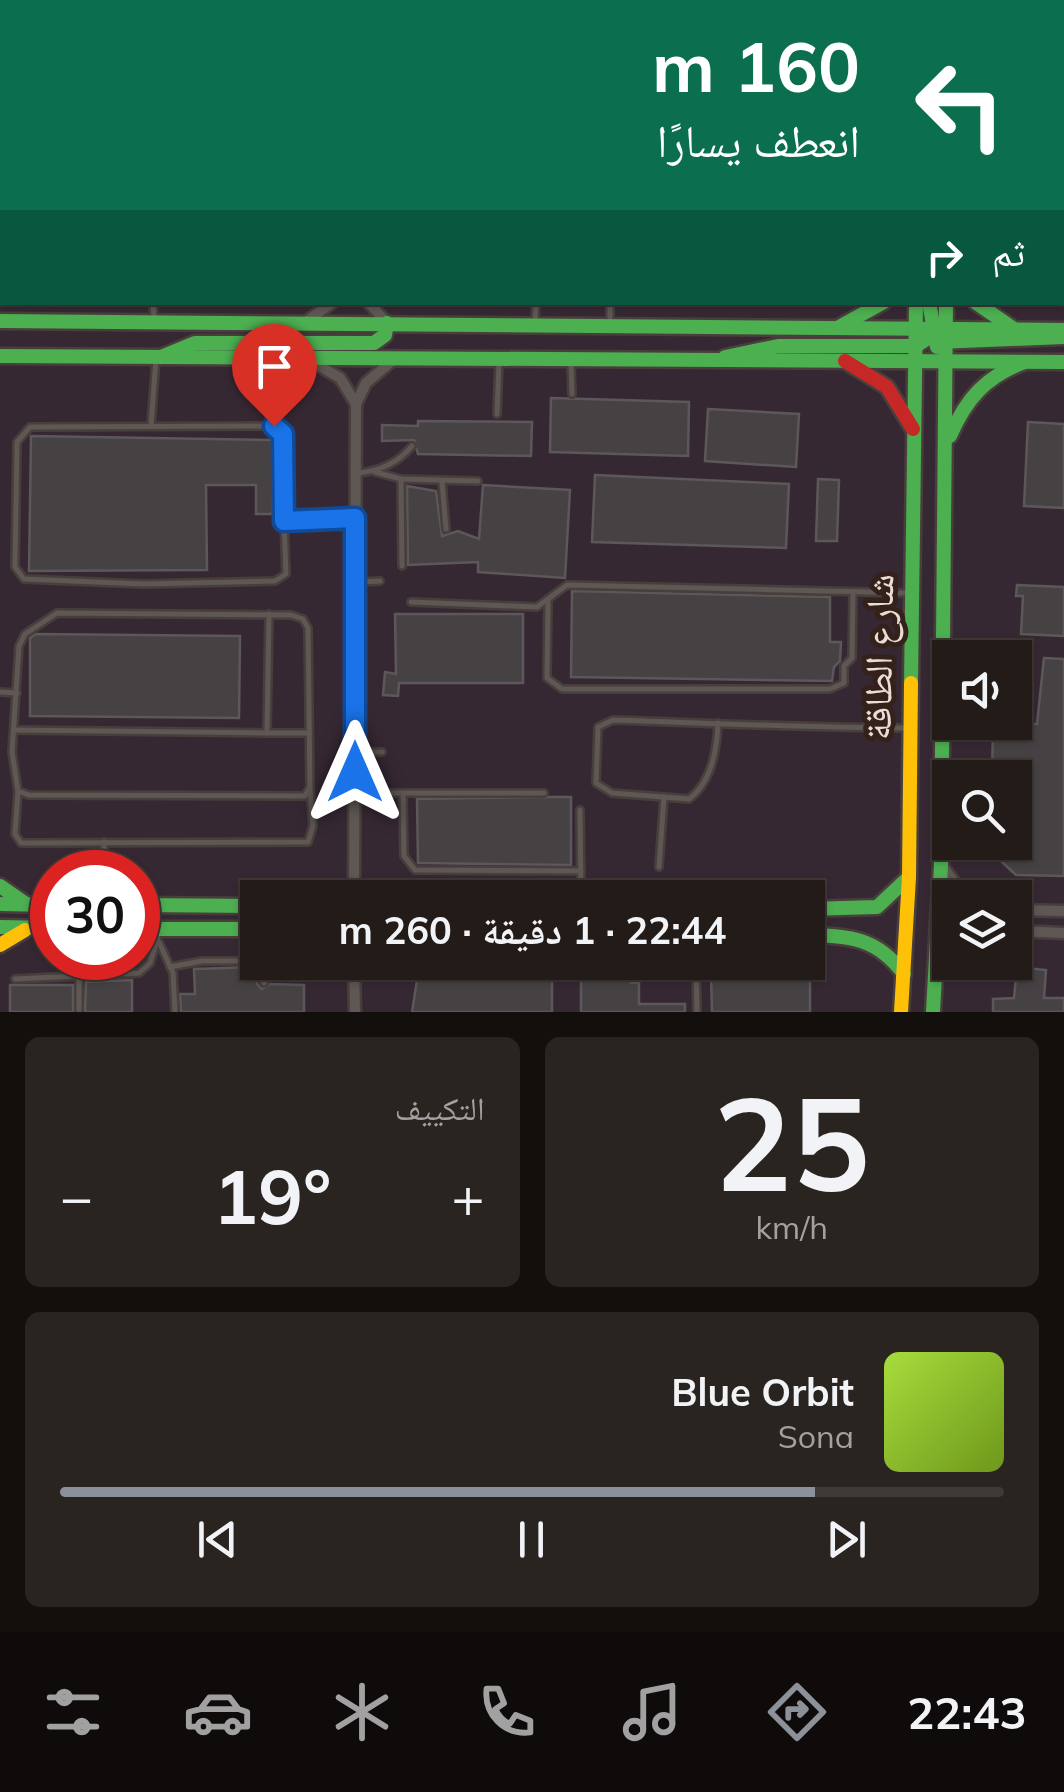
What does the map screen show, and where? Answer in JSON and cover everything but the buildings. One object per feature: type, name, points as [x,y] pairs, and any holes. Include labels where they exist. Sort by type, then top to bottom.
[{"type":"street","points":[[306,321],[330,305]]},
{"type":"street","points":[[371,305],[388,323]]},
{"type":"street","points":[[839,328],[879,305]]},
{"type":"street","name":"شارع الطاقة","points":[[917,305],[931,343],[946,444],[941,880]]},
{"type":"street","points":[[929,305],[939,460],[947,510]]},
{"type":"street","name":"شارع الطاقة","points":[[901,1012],[909,877],[908,728],[916,436],[931,343],[945,305]]},
{"type":"street","points":[[979,305],[1014,329]]},
{"type":"street","points":[[0,311],[26,321]]},
{"type":"street","points":[[0,322],[306,321],[839,328],[1025,362],[1064,362]]},
{"type":"street","points":[[156,359],[195,344],[374,343],[385,335],[388,323]]},
{"type":"street","points":[[0,364],[8,356],[393,360],[725,357],[845,361],[1014,329],[1064,334]]},
{"type":"street","points":[[725,357],[778,346],[931,343],[1064,334]]},
{"type":"street","points":[[300,358],[328,368],[356,404]]},
{"type":"street","points":[[354,880],[356,404],[374,374],[393,360]]},
{"type":"street","points":[[845,361],[878,376],[891,389],[916,436]]},
{"type":"street","points":[[946,444],[966,401],[978,387],[992,376],[1025,362]]},
{"type":"street","points":[[942,865],[953,880]]},
{"type":"street","points":[[825,908],[876,907],[909,877]]},
{"type":"street","points":[[0,886],[26,905]]},
{"type":"street","points":[[0,904],[30,905]]},
{"type":"street","points":[[160,905],[240,906]]},
{"type":"street","points":[[1032,910],[1064,911]]},
{"type":"street","points":[[0,928],[30,928]]},
{"type":"street","points":[[0,945],[30,928]]},
{"type":"street","points":[[160,936],[240,930]]},
{"type":"street","points":[[1032,932],[1064,933]]},
{"type":"street","points":[[825,937],[872,940],[884,947],[904,974]]},
{"type":"street","points":[[354,980],[355,1012]]},
{"type":"street","name":"شارع الطاقة","points":[[932,1012],[935,980]]},
{"type":"lane","points":[[153,305],[154,321]]},
{"type":"lane","points":[[536,305],[536,324]]},
{"type":"lane","points":[[610,305],[610,324]]},
{"type":"lane","points":[[151,425],[156,359]]},
{"type":"lane","points":[[497,414],[500,360]]},
{"type":"lane","points":[[572,360],[572,394]]},
{"type":"lane","points":[[274,426],[283,434],[284,521],[286,574],[275,580],[144,584],[24,579],[15,567],[16,442],[30,427],[274,426]]},
{"type":"lane","points":[[375,472],[402,458],[412,446]]},
{"type":"lane","points":[[355,473],[375,472],[442,482],[478,480]]},
{"type":"lane","points":[[401,478],[402,566]]},
{"type":"lane","points":[[442,482],[446,529]]},
{"type":"lane","points":[[284,521],[355,518]]},
{"type":"lane","points":[[355,582],[380,581]]},
{"type":"lane","points":[[412,602],[536,607],[567,584],[912,594]]},
{"type":"lane","points":[[548,600],[546,678],[562,689],[830,690],[844,683],[844,666],[852,658],[853,592]]},
{"type":"lane","points":[[57,613],[269,614],[303,618],[308,628],[313,826],[308,842],[21,843],[15,834],[18,791],[12,774],[17,692],[18,646],[25,634],[57,613]]},
{"type":"lane","points":[[267,733],[269,614]]},
{"type":"lane","points":[[0,692],[17,692]]},
{"type":"lane","points":[[718,723],[714,758],[696,793],[688,798],[612,792],[596,783],[598,727],[613,720],[908,728]]},
{"type":"lane","points":[[14,730],[310,733]]},
{"type":"lane","points":[[355,752],[382,752]]},
{"type":"lane","points":[[18,791],[29,795],[305,796],[310,787]]},
{"type":"lane","points":[[355,793],[544,793]]},
{"type":"lane","points":[[403,793],[404,856],[416,870],[580,871]]},
{"type":"lane","points":[[659,867],[664,798]]},
{"type":"lane","points":[[580,810],[580,880]]},
{"type":"lane","points":[[104,842],[104,850]]},
{"type":"lane","points":[[160,939],[170,967],[176,1012]]},
{"type":"lane","points":[[170,967],[202,961],[240,962]]},
{"type":"lane","points":[[15,979],[30,978]]},
{"type":"lane","points":[[79,980],[79,1012]]},
{"type":"lane","points":[[696,980],[697,1012]]},
{"type":"shaded area","points":[[0,305],[1064,305],[1064,1012],[0,1012]]},
{"type":"traffic: fast","points":[[839,327],[879,305]]},
{"type":"traffic: fast","points":[[911,683],[916,305]]},
{"type":"traffic: fast","points":[[930,305],[937,347]]},
{"type":"traffic: fast","points":[[933,1012],[941,865],[946,305]]},
{"type":"traffic: fast","points":[[979,305],[1014,329]]},
{"type":"traffic: fast","points":[[0,321],[1064,330]]},
{"type":"traffic: fast","points":[[161,357],[195,343],[374,343],[385,335],[387,323]]},
{"type":"traffic: fast","points":[[725,357],[778,346],[916,346],[945,327]]},
{"type":"traffic: fast","points":[[937,342],[1064,337]]},
{"type":"traffic: fast","points":[[0,356],[1064,362]]},
{"type":"traffic: fast","points":[[950,436],[979,390],[999,374],[1025,362]]},
{"type":"traffic: fast","points":[[825,909],[877,907],[909,877]]},
{"type":"traffic: fast","points":[[0,886],[26,904]]},
{"type":"traffic: fast","points":[[0,904],[30,905]]},
{"type":"traffic: fast","points":[[160,905],[240,906]]},
{"type":"traffic: fast","points":[[0,927],[30,928]]},
{"type":"traffic: fast","points":[[160,929],[240,929]]},
{"type":"traffic: fast","points":[[825,936],[873,946],[904,974]]},
{"type":"traffic: slow","points":[[901,1012],[909,877],[911,683]]},
{"type":"traffic: slow","points":[[0,945],[25,930]]},
{"type":"traffic: jam","points":[[845,361],[887,387],[913,429]]},
{"type":"route","points":[[274,426],[283,434],[284,521],[355,518],[355,772]]}]
